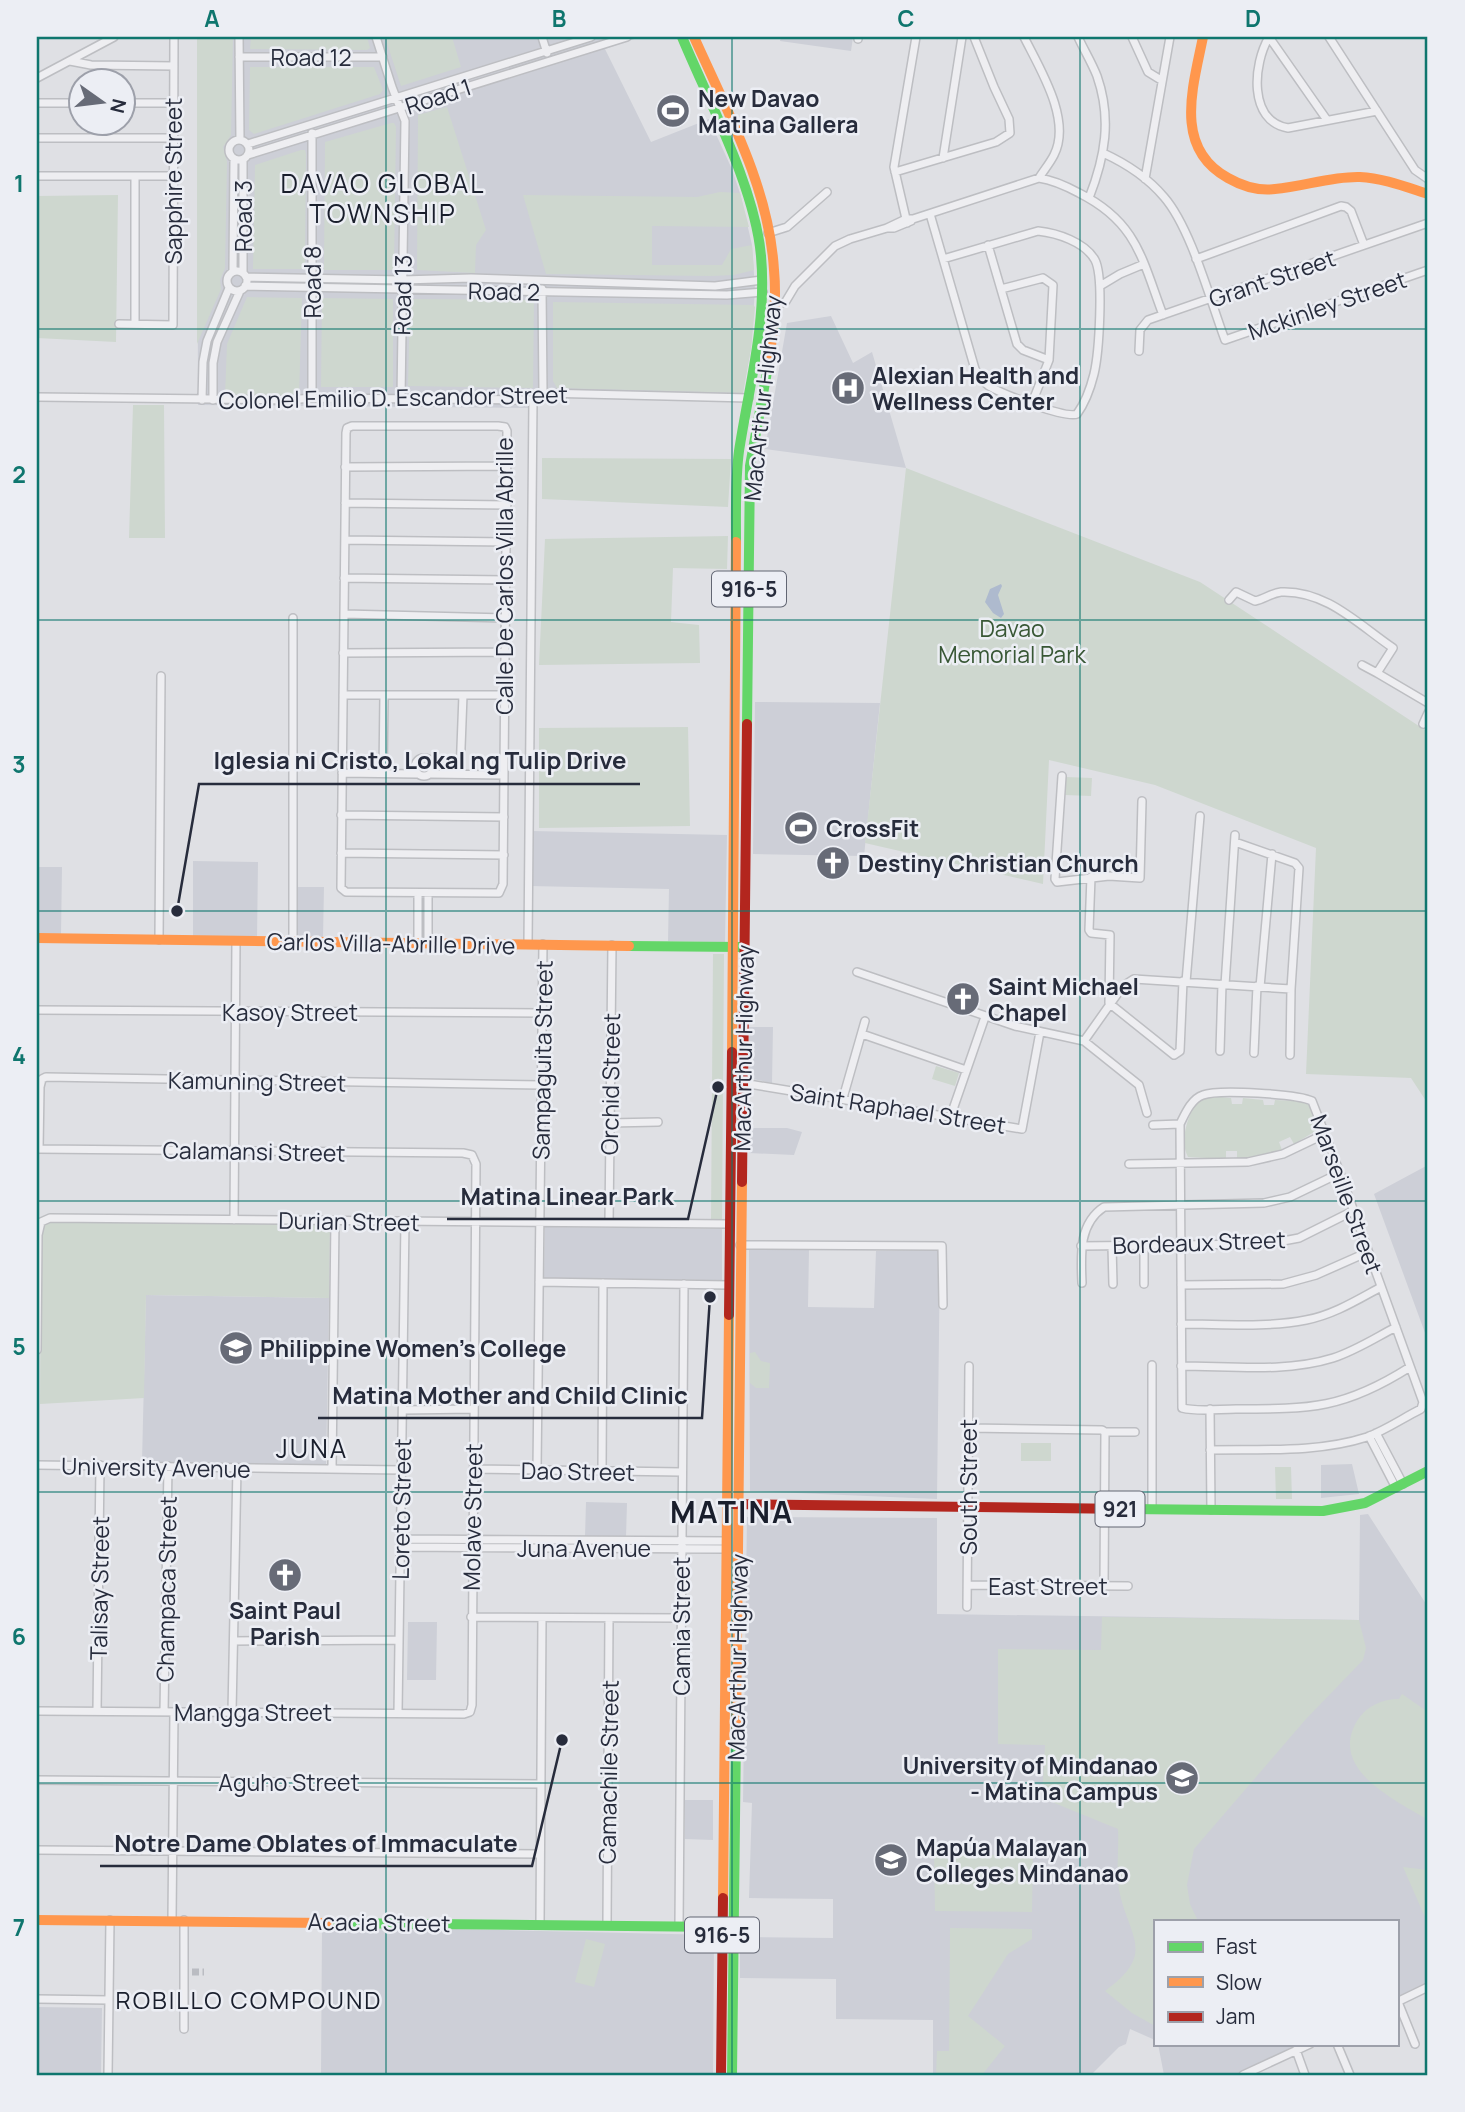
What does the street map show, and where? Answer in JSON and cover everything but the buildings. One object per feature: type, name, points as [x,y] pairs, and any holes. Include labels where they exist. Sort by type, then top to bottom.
[{"type":"main road","name":"MacArthur Highway","points":[[682,37],[737,134],[755,181],[770,232],[775,292],[750,466],[749,610],[741,756]]},
{"type":"main road","name":"MacArthur Highway","points":[[694,37],[758,234],[763,292],[760,337],[738,465],[736,610],[741,838],[735,1224],[738,1504],[732,2075]]},
{"type":"main road","points":[[1203,37],[1190,126],[1201,156],[1218,174],[1265,190],[1358,176],[1428,194]]},
{"type":"main road","points":[[726,139],[737,134]]},
{"type":"main road","points":[[736,610],[749,610]]},
{"type":"main road","name":"Carlos Villa-Abrille Drive","points":[[37,938],[739,947]]},
{"type":"main road","name":"MacArthur Highway","points":[[720,2075],[725,1545],[735,1285],[740,1245],[735,1224]]},
{"type":"main road","name":"921","points":[[726,1504],[1328,1510],[1365,1503],[1428,1471]]},
{"type":"main road","points":[[724,1744],[736,1744]]},
{"type":"main road","points":[[723,1796],[736,1796]]},
{"type":"main road","name":"Acacia Street","points":[[37,1920],[722,1927]]},
{"type":"street","points":[[37,78],[114,37]]},
{"type":"street","name":"Sapphire Street","points":[[135,324],[173,325],[174,37]]},
{"type":"street","points":[[239,37],[240,140]]},
{"type":"street","points":[[376,37],[401,108]]},
{"type":"street","points":[[542,37],[550,61]]},
{"type":"street","name":"Road 1","points":[[248,144],[591,37]]},
{"type":"street","name":"Road 1","points":[[246,157],[627,37]]},
{"type":"street","points":[[909,221],[895,172],[916,37]]},
{"type":"street","points":[[943,158],[962,37]]},
{"type":"street","points":[[895,172],[1003,139],[1010,134],[1010,119],[994,88],[975,37]]},
{"type":"street","points":[[1024,37],[1041,69],[1059,120],[1059,141],[1055,154],[1039,178]]},
{"type":"street","points":[[1078,37],[1096,74],[1106,115],[1103,153],[1089,198]]},
{"type":"street","points":[[1132,37],[1149,72],[1161,80]]},
{"type":"street","points":[[1145,179],[1170,37]]},
{"type":"street","points":[[1327,120],[1269,37],[1262,48],[1258,65],[1259,100],[1266,117],[1275,125],[1288,128],[1377,111]]},
{"type":"street","points":[[1329,37],[1415,170],[1428,178]]},
{"type":"street","points":[[578,41],[581,51]]},
{"type":"street","name":"Road 12","points":[[239,57],[383,58]]},
{"type":"street","points":[[70,61],[91,65],[174,66]]},
{"type":"street","points":[[436,86],[439,96]]},
{"type":"street","points":[[37,103],[66,103]]},
{"type":"street","points":[[136,103],[174,103]]},
{"type":"street","name":"Road 13","points":[[401,108],[405,129],[401,398]]},
{"type":"street","name":"Road 8","points":[[309,125],[312,135],[312,398]]},
{"type":"street","points":[[37,138],[174,138]]},
{"type":"street","points":[[240,140],[248,144],[246,157],[234,159],[230,155],[230,146],[234,141],[240,140]]},
{"type":"street","points":[[1103,153],[1145,179],[1171,207],[1196,259],[1210,300]]},
{"type":"street","name":"Road 3","points":[[243,288],[246,157]]},
{"type":"street","name":"Road 3","points":[[229,288],[226,280],[233,271],[234,159]]},
{"type":"street","points":[[37,176],[173,176]]},
{"type":"street","points":[[119,324],[135,324],[135,176]]},
{"type":"street","points":[[775,306],[786,301],[795,286],[835,246],[1039,178],[1055,181],[1089,198],[1114,215],[1127,229],[1144,264],[1163,315]]},
{"type":"street","points":[[758,234],[787,227],[827,192]]},
{"type":"street","points":[[1196,259],[1341,206],[1351,211],[1364,245]]},
{"type":"street","points":[[930,214],[943,259],[979,376],[991,387],[1070,416],[1080,410],[1095,370],[1100,286],[1099,272],[1093,256],[1079,244],[1054,234],[1031,232],[943,259]]},
{"type":"street","name":"Grant Street","points":[[1139,351],[1142,327],[1148,320],[1428,223]]},
{"type":"street","points":[[988,245],[1017,344],[1031,354],[1049,360]]},
{"type":"street","points":[[1100,286],[1144,264]]},
{"type":"street","name":"Mckinley Street","points":[[1210,300],[1225,340],[1428,270]]},
{"type":"street","name":"Road 2","points":[[233,271],[244,274],[471,290],[542,292],[715,286],[762,280]]},
{"type":"street","points":[[471,278],[471,290]]},
{"type":"street","name":"Road 2","points":[[229,288],[402,284],[471,278],[737,295],[763,292]]},
{"type":"street","points":[[1001,289],[1046,278],[1052,282],[1055,289],[1049,360],[1032,403]]},
{"type":"street","points":[[542,281],[543,393]]},
{"type":"street","points":[[775,292],[795,286]]},
{"type":"street","points":[[202,400],[203,362],[207,341],[229,288]]},
{"type":"street","points":[[213,400],[213,363],[217,342],[243,288]]},
{"type":"street","name":"Colonel Emilio D. Escandor Street","points":[[37,397],[533,400],[535,395],[543,393],[749,398]]},
{"type":"street","points":[[528,944],[533,400]]},
{"type":"street","name":"Calle De Carlos Villa Abrille","points":[[349,427],[505,427],[508,434],[507,466],[502,891],[496,894],[344,891],[341,886],[341,815],[346,433],[349,427]]},
{"type":"street","points":[[345,467],[507,466]]},
{"type":"street","points":[[345,503],[507,505]]},
{"type":"street","points":[[345,540],[507,542]]},
{"type":"street","points":[[344,578],[506,580]]},
{"type":"street","points":[[1229,600],[1236,592],[1255,601],[1283,592],[1335,606],[1393,648],[1377,673]]},
{"type":"street","points":[[344,614],[506,618]]},
{"type":"street","points":[[293,618],[293,941]]},
{"type":"street","points":[[343,653],[506,652]]},
{"type":"street","points":[[1362,665],[1428,703]]},
{"type":"street","points":[[159,940],[160,676]]},
{"type":"street","points":[[343,695],[505,695]]},
{"type":"street","points":[[383,773],[384,695]]},
{"type":"street","points":[[460,774],[463,695]]},
{"type":"street","points":[[1423,724],[1428,713]]},
{"type":"street","points":[[417,774],[415,763],[422,758],[432,762],[431,774]]},
{"type":"street","points":[[342,772],[417,774],[425,777],[431,774],[504,775]]},
{"type":"street","points":[[1062,776],[1056,881],[1059,882],[1091,877],[1140,878],[1142,801]]},
{"type":"street","points":[[341,815],[504,817]]},
{"type":"street","points":[[1091,877],[1089,930],[1091,933],[1110,935],[1110,1005],[1170,1053],[1178,1055],[1181,1048],[1184,981],[1200,817]]},
{"type":"street","points":[[1220,1051],[1235,838],[1299,866],[1291,989],[1290,1055]]},
{"type":"street","points":[[341,853],[504,855]]},
{"type":"street","points":[[1254,1053],[1272,854]]},
{"type":"street","points":[[418,893],[418,920],[423,943]]},
{"type":"street","points":[[423,943],[428,920],[428,893]]},
{"type":"street","points":[[418,920],[428,920]]},
{"type":"street","points":[[234,1220],[236,941]]},
{"type":"street","name":"Sampaguita Street","points":[[537,1470],[543,944]]},
{"type":"street","name":"Orchid Street","points":[[609,1223],[612,945]]},
{"type":"street","points":[[857,972],[985,1017],[1084,1041],[1139,1085],[1147,1113]]},
{"type":"street","points":[[1084,1041],[1123,986],[1134,979],[1291,989]]},
{"type":"street","name":"Kasoy Street","points":[[37,1010],[542,1013]]},
{"type":"street","points":[[951,1115],[985,1017]]},
{"type":"street","points":[[843,1098],[864,1021]]},
{"type":"street","name":"Saint Raphael Street","points":[[738,1083],[951,1115],[1022,1129],[1040,1032]]},
{"type":"street","points":[[862,1034],[966,1070]]},
{"type":"street","name":"Kamuning Street","points":[[38,1149],[40,1087],[42,1079],[46,1077],[541,1085]]},
{"type":"street","name":"Marseille Street","points":[[1180,1124],[1191,1105],[1201,1095],[1273,1094],[1312,1101],[1423,1406],[1373,1435],[1323,1446],[1210,1450]]},
{"type":"street","points":[[610,1123],[658,1122]]},
{"type":"street","points":[[1153,1125],[1180,1124],[1182,1408],[1304,1408],[1332,1404],[1365,1393],[1410,1367]]},
{"type":"street","points":[[1129,1164],[1260,1160],[1283,1154],[1325,1135]]},
{"type":"street","name":"Calamansi Street","points":[[38,1149],[472,1155]]},
{"type":"street","name":"Molave Street","points":[[470,1712],[476,1164],[472,1155]]},
{"type":"street","points":[[1082,1283],[1081,1246],[1084,1234],[1100,1209],[1264,1203],[1290,1197],[1340,1172]]},
{"type":"street","name":"Bordeaux Street","points":[[1081,1246],[1267,1244],[1317,1230],[1353,1211]]},
{"type":"street","name":"Durian Street","points":[[37,1350],[38,1235],[41,1222],[50,1218],[735,1224]]},
{"type":"street","points":[[332,1469],[335,1220]]},
{"type":"street","name":"Loreto Street","points":[[398,1713],[405,1221]]},
{"type":"street","points":[[740,1245],[942,1247],[943,1305]]},
{"type":"street","points":[[1144,1245],[1144,1284]]},
{"type":"street","points":[[1112,1246],[1112,1284]]},
{"type":"street","points":[[1181,1285],[1283,1284],[1316,1275],[1368,1252]]},
{"type":"street","points":[[539,1282],[735,1285]]},
{"type":"street","points":[[602,1471],[603,1283]]},
{"type":"street","name":"Camia Street","points":[[678,1926],[684,1284]]},
{"type":"street","points":[[1181,1324],[1273,1324],[1306,1320],[1344,1307],[1381,1287]]},
{"type":"street","points":[[1181,1366],[1276,1366],[1316,1362],[1353,1350],[1396,1327]]},
{"type":"street","points":[[1152,1365],[1152,1509]]},
{"type":"street","name":"South Street","points":[[967,1607],[969,1366]]},
{"type":"street","points":[[403,1410],[474,1409]]},
{"type":"street","points":[[1210,1409],[1211,1510]]},
{"type":"street","points":[[969,1428],[1135,1432]]},
{"type":"street","points":[[1103,1431],[1104,1586]]},
{"type":"street","points":[[1373,1435],[1400,1487]]},
{"type":"street","name":"University Avenue","points":[[37,1465],[402,1470]]},
{"type":"street","name":"Talisay Street","points":[[97,1711],[100,1465]]},
{"type":"street","name":"Champaca Street","points":[[164,1712],[168,1466]]},
{"type":"street","points":[[232,1712],[237,1468]]},
{"type":"street","name":"Dao Street","points":[[473,1469],[682,1472]]},
{"type":"street","name":"Juna Avenue","points":[[401,1543],[725,1545]]},
{"type":"street","name":"East Street","points":[[968,1585],[1128,1586]]},
{"type":"street","points":[[471,1616],[681,1618]]},
{"type":"street","points":[[540,1924],[542,1618]]},
{"type":"street","name":"Camachile Street","points":[[607,1924],[609,1619]]},
{"type":"street","points":[[234,1641],[400,1640]]},
{"type":"street","name":"Mangga Street","points":[[37,1711],[470,1712]]},
{"type":"street","name":"Champaca Street","points":[[172,1920],[174,1712]]},
{"type":"street","name":"Aguho Street","points":[[37,1780],[541,1784]]},
{"type":"street","points":[[37,1850],[540,1854]]},
{"type":"street","points":[[108,2075],[110,1920]]},
{"type":"street","points":[[184,1920],[188,1972],[184,2027],[193,2025]]},
{"type":"street","points":[[1398,2002],[1428,1987]]},
{"type":"street","points":[[37,1998],[109,2000]]},
{"type":"street","points":[[1398,2004],[1415,2044]]},
{"type":"street","points":[[1243,2075],[1305,2046]]},
{"type":"street","points":[[1338,2046],[1350,2075]]},
{"type":"street","points":[[1296,2050],[1305,2075]]},
{"type":"street","points":[[1259,2067],[1263,2075]]},
{"type":"shaded area","points":[[197,37],[640,37],[605,49],[651,142],[709,119],[740,193],[752,245],[755,289],[751,348],[741,402],[538,397],[537,408],[198,405]]},
{"type":"shaded area","points":[[781,37],[853,37],[851,51],[780,41]]},
{"type":"shaded area","name":"Alexian Health and Wellness Center","points":[[831,316],[853,363],[872,352],[906,468],[765,449],[787,323]]},
{"type":"shaded area","points":[[755,702],[880,703],[864,856],[753,854]]},
{"type":"shaded area","points":[[531,831],[727,835],[725,942],[668,941],[669,889],[530,886]]},
{"type":"shaded area","points":[[193,861],[258,862],[257,939],[193,938]]},
{"type":"shaded area","points":[[37,867],[62,867],[61,935],[37,934]]},
{"type":"shaded area","points":[[295,887],[324,887],[323,938],[294,938]]},
{"type":"shaded area","points":[[749,1027],[773,1027],[772,1083],[748,1078]]},
{"type":"shaded area","points":[[749,1128],[787,1128],[802,1132],[794,1155],[749,1153]]},
{"type":"shaded area","points":[[1428,1165],[1428,1341],[1374,1194]]},
{"type":"shaded area","points":[[545,1227],[722,1229],[722,1280],[544,1279]]},
{"type":"shaded area","points":[[749,1250],[809,1250],[808,1307],[874,1308],[876,1251],[940,1250],[937,1499],[750,1491]]},
{"type":"shaded area","name":"Philippine Women's College","points":[[146,1295],[329,1298],[326,1465],[142,1462]]},
{"type":"shaded area","points":[[1352,1464],[1359,1494],[1321,1498],[1321,1465]]},
{"type":"shaded area","points":[[586,1502],[627,1503],[626,1537],[585,1537]]},
{"type":"shaded area","name":"University of Mindanao - Matina Campus","points":[[1368,1514],[1428,1607],[1428,1985],[1398,2000],[1398,1920],[1154,1920],[1154,2040],[1130,2029],[1126,2044],[1119,2047],[1091,2075],[933,2075],[933,2020],[836,2019],[836,1979],[740,1978],[740,1937],[833,1938],[833,1899],[749,1898],[752,1803],[743,1802],[747,1517],[937,1518],[937,1614],[1359,1620],[1360,1515]]},
{"type":"shaded area","points":[[408,1622],[437,1622],[436,1680],[407,1680]]},
{"type":"shaded area","points":[[685,1800],[713,1800],[713,1840],[685,1839]]},
{"type":"shaded area","points":[[322,1926],[714,1935],[713,2075],[321,2074]]},
{"type":"shaded area","points":[[37,2007],[102,2008],[101,2075],[37,2075]]},
{"type":"shaded area","points":[[1158,2046],[1299,2046],[1236,2075],[1164,2075]]},
{"type":"green space","points":[[197,37],[233,37],[231,135],[223,147],[227,162],[225,268],[220,280],[221,289],[197,344]]},
{"type":"green space","points":[[251,37],[367,37],[370,48],[250,49]]},
{"type":"green space","points":[[385,37],[452,37],[461,67],[401,86]]},
{"type":"green space","points":[[250,67],[374,67],[383,90],[380,94],[254,134],[249,130]]},
{"type":"green space","points":[[447,107],[486,230],[476,245],[475,273],[417,270],[418,115]]},
{"type":"green space","points":[[391,123],[396,127],[394,270],[324,270],[325,142]]},
{"type":"green space","points":[[305,150],[306,154],[305,269],[253,269],[255,165]]},
{"type":"green space","points":[[720,192],[740,193],[749,227],[652,226],[652,265],[722,265],[731,249],[752,245],[754,270],[734,275],[711,276],[546,274],[523,195],[697,197]]},
{"type":"green space","points":[[118,195],[116,342],[37,338],[37,196]]},
{"type":"green space","points":[[247,297],[302,298],[299,395],[225,396],[227,344]]},
{"type":"green space","points":[[322,298],[393,299],[393,387],[321,387]]},
{"type":"green space","points":[[410,299],[534,300],[533,388],[408,386]]},
{"type":"green space","points":[[553,302],[753,305],[751,348],[743,393],[557,388],[553,381]]},
{"type":"green space","points":[[133,405],[164,405],[165,538],[129,538]]},
{"type":"green space","points":[[542,458],[731,459],[728,507],[542,499]]},
{"type":"green space","name":"Davao Memorial Park","points":[[906,468],[1200,582],[1428,732],[1428,1104],[1411,1078],[1306,1074],[1316,848],[1155,785],[1049,760],[1043,884],[865,843]]},
{"type":"green space","points":[[728,536],[727,569],[673,568],[671,622],[699,625],[700,663],[539,665],[545,539]]},
{"type":"green space","points":[[688,727],[690,826],[539,828],[539,728]]},
{"type":"green space","points":[[1066,777],[1092,778],[1091,796],[1065,795]]},
{"type":"green space","points":[[713,954],[724,954],[722,1220],[711,1220]]},
{"type":"green space","points":[[936,1066],[959,1073],[955,1086],[932,1079]]},
{"type":"green space","points":[[1211,1096],[1231,1098],[1232,1104],[1242,1104],[1243,1098],[1263,1100],[1264,1105],[1274,1105],[1275,1100],[1300,1101],[1313,1111],[1319,1129],[1294,1144],[1290,1137],[1279,1142],[1282,1150],[1266,1155],[1237,1159],[1237,1151],[1226,1151],[1226,1159],[1188,1157],[1184,1143],[1188,1119],[1199,1099]]},
{"type":"green space","points":[[53,1221],[330,1225],[329,1298],[146,1295],[144,1398],[40,1404],[41,1234],[44,1224]]},
{"type":"green space","points":[[755,1352],[761,1361],[770,1363],[769,1388],[756,1388],[750,1383],[750,1353]]},
{"type":"green space","points":[[1021,1443],[1051,1443],[1051,1461],[1021,1461]]},
{"type":"green space","points":[[1275,1467],[1291,1467],[1292,1499],[1276,1499]]},
{"type":"green space","points":[[1102,1617],[1359,1620],[1366,1648],[1363,1660],[1306,1719],[1194,1849],[1187,1885],[1190,1904],[1198,1920],[1154,1920],[1154,2025],[1132,2013],[1105,1991],[1131,1966],[1135,1955],[1133,1933],[1119,1890],[1118,1829],[1042,1798],[1045,1745],[998,1744],[998,1649],[1101,1650]]},
{"type":"green space","points":[[1402,1694],[1428,1712],[1428,1820],[1384,1793],[1370,1781],[1358,1769],[1351,1754],[1350,1739],[1357,1721],[1365,1711],[1375,1704],[1399,1699]]},
{"type":"green space","points":[[934,1851],[982,1852],[983,1855],[1030,1855],[1033,1852],[1032,1912],[935,1911]]},
{"type":"green space","points":[[1403,1867],[1428,1870],[1428,1924]]},
{"type":"green space","points":[[950,1928],[1032,1929],[1032,1939],[1008,1954],[968,2016],[1005,2046],[982,2075],[936,2075],[937,2051],[949,2051]]},
{"type":"green space","points":[[586,1939],[605,1944],[594,1987],[575,1982]]},
{"type":"water","points":[[1001,584],[998,595],[1004,614],[1001,618],[993,613],[985,602],[990,589]]},
{"type":"tunnel","points":[[192,1972],[204,1972]]},
{"type":"traffic: fast","points":[[682,37],[740,174],[757,229],[761,256],[762,306],[738,462],[736,542]]},
{"type":"traffic: fast","points":[[747,724],[750,466],[768,366]]},
{"type":"traffic: fast","points":[[629,946],[742,947]]},
{"type":"traffic: fast","points":[[1128,1509],[1323,1511],[1365,1503],[1428,1471]]},
{"type":"traffic: fast","points":[[732,2075],[736,1733]]},
{"type":"traffic: fast","points":[[328,1923],[722,1927]]},
{"type":"traffic: slow","points":[[694,37],[744,150],[764,209],[775,282],[768,366]]},
{"type":"traffic: slow","points":[[1203,37],[1192,96],[1193,133],[1199,150],[1211,165],[1228,178],[1251,187],[1269,189],[1360,177],[1386,181],[1428,194]]},
{"type":"traffic: slow","points":[[732,1052],[736,542]]},
{"type":"traffic: slow","points":[[37,938],[629,946]]},
{"type":"traffic: slow","points":[[736,1733],[742,1182]]},
{"type":"traffic: slow","points":[[723,1898],[729,1315]]},
{"type":"traffic: slow","points":[[37,1920],[328,1923]]},
{"type":"traffic: jam","points":[[742,1182],[747,724]]},
{"type":"traffic: jam","points":[[729,1315],[732,1052]]},
{"type":"traffic: jam","points":[[730,1504],[1128,1509]]},
{"type":"traffic: jam","points":[[721,2075],[723,1898]]},
{"type":"place","name":"New Davao Matina Gallera","points":[[673,111]]},
{"type":"place","name":"Alexian Health and Wellness Center","points":[[848,388]]},
{"type":"place","name":"CrossFit","points":[[801,828]]},
{"type":"place","name":"Destiny Christian Church","points":[[833,863]]},
{"type":"place","name":"Iglesia ni Cristo, Lokal ng Tulip Drive","points":[[177,911]]},
{"type":"place","name":"Saint Michael Chapel","points":[[963,999]]},
{"type":"place","name":"Matina Linear Park","points":[[718,1087]]},
{"type":"place","name":"Matina Mother and Child Clinic","points":[[710,1297]]},
{"type":"place","name":"Philippine Women's College","points":[[236,1348]]},
{"type":"place","name":"Saint Paul Parish","points":[[285,1575]]},
{"type":"place","name":"Notre Dame Oblates of Immaculate","points":[[562,1740]]},
{"type":"place","name":"University of Mindanao - Matina Campus","points":[[1182,1778]]},
{"type":"place","name":"Mapúa Malayan Colleges Mindanao","points":[[891,1860]]},
{"type":"district","name":"DAVAO GLOBAL TOWNSHIP","points":[[383,198]]},
{"type":"district","name":"JUNA","points":[[312,1448]]},
{"type":"district","name":"MATINA","points":[[732,1511]]},
{"type":"district","name":"ROBILLO COMPOUND","points":[[249,1999]]}]
